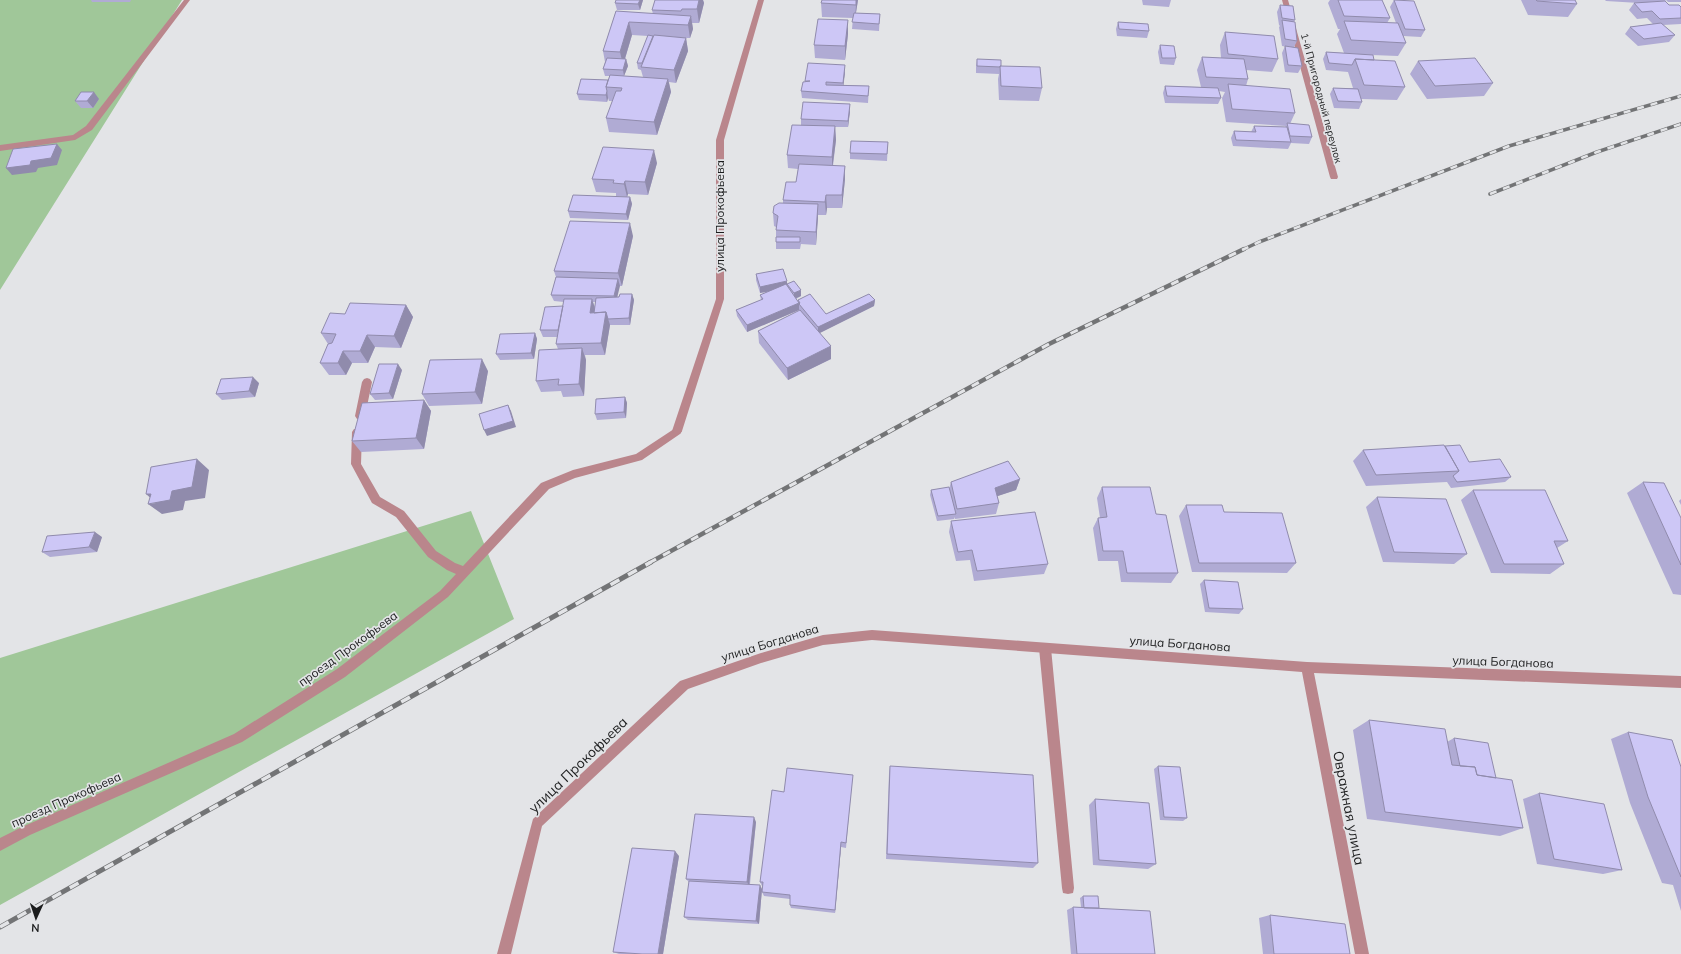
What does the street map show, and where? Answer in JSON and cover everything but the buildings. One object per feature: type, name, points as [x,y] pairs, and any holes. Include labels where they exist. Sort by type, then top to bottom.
[{"type":"street","points":[[0,148],[75,137],[89,128],[187,0]]},
{"type":"street","name":"улица Прокофьева","points":[[677,431],[720,299],[720,140],[762,0]]},
{"type":"street","name":"1-й Пригородный переулок","points":[[1285,0],[1334,177]]},
{"type":"street","points":[[367,382],[357,432],[356,464],[366,486],[376,500],[400,514],[432,554],[450,567],[465,572]]},
{"type":"street","name":"проезд Прокофьева","points":[[0,845],[26,831],[238,738],[340,673],[444,594],[545,486],[573,474],[639,457],[677,431]]},
{"type":"street","name":"улица Богданова","points":[[684,685],[761,658],[823,640],[872,635],[1307,667],[1681,682]]},
{"type":"street","points":[[1045,648],[1068,888]]},
{"type":"street","name":"Овражная улица","points":[[1307,667],[1362,954]]},
{"type":"street","name":"улица Прокофьева","points":[[504,954],[537,823],[684,685]]},
{"type":"green space","points":[[0,0],[182,0],[0,290]]},
{"type":"green space","points":[[471,511],[514,619],[0,905],[0,658]]},
{"type":"railway","points":[[1242,250],[1259,242],[1509,146],[1681,96]]},
{"type":"railway","points":[[1490,194],[1597,152],[1681,124]]},
{"type":"railway","points":[[649,563],[1049,344],[1244,249]]},
{"type":"railway","points":[[0,927],[651,562]]}]
